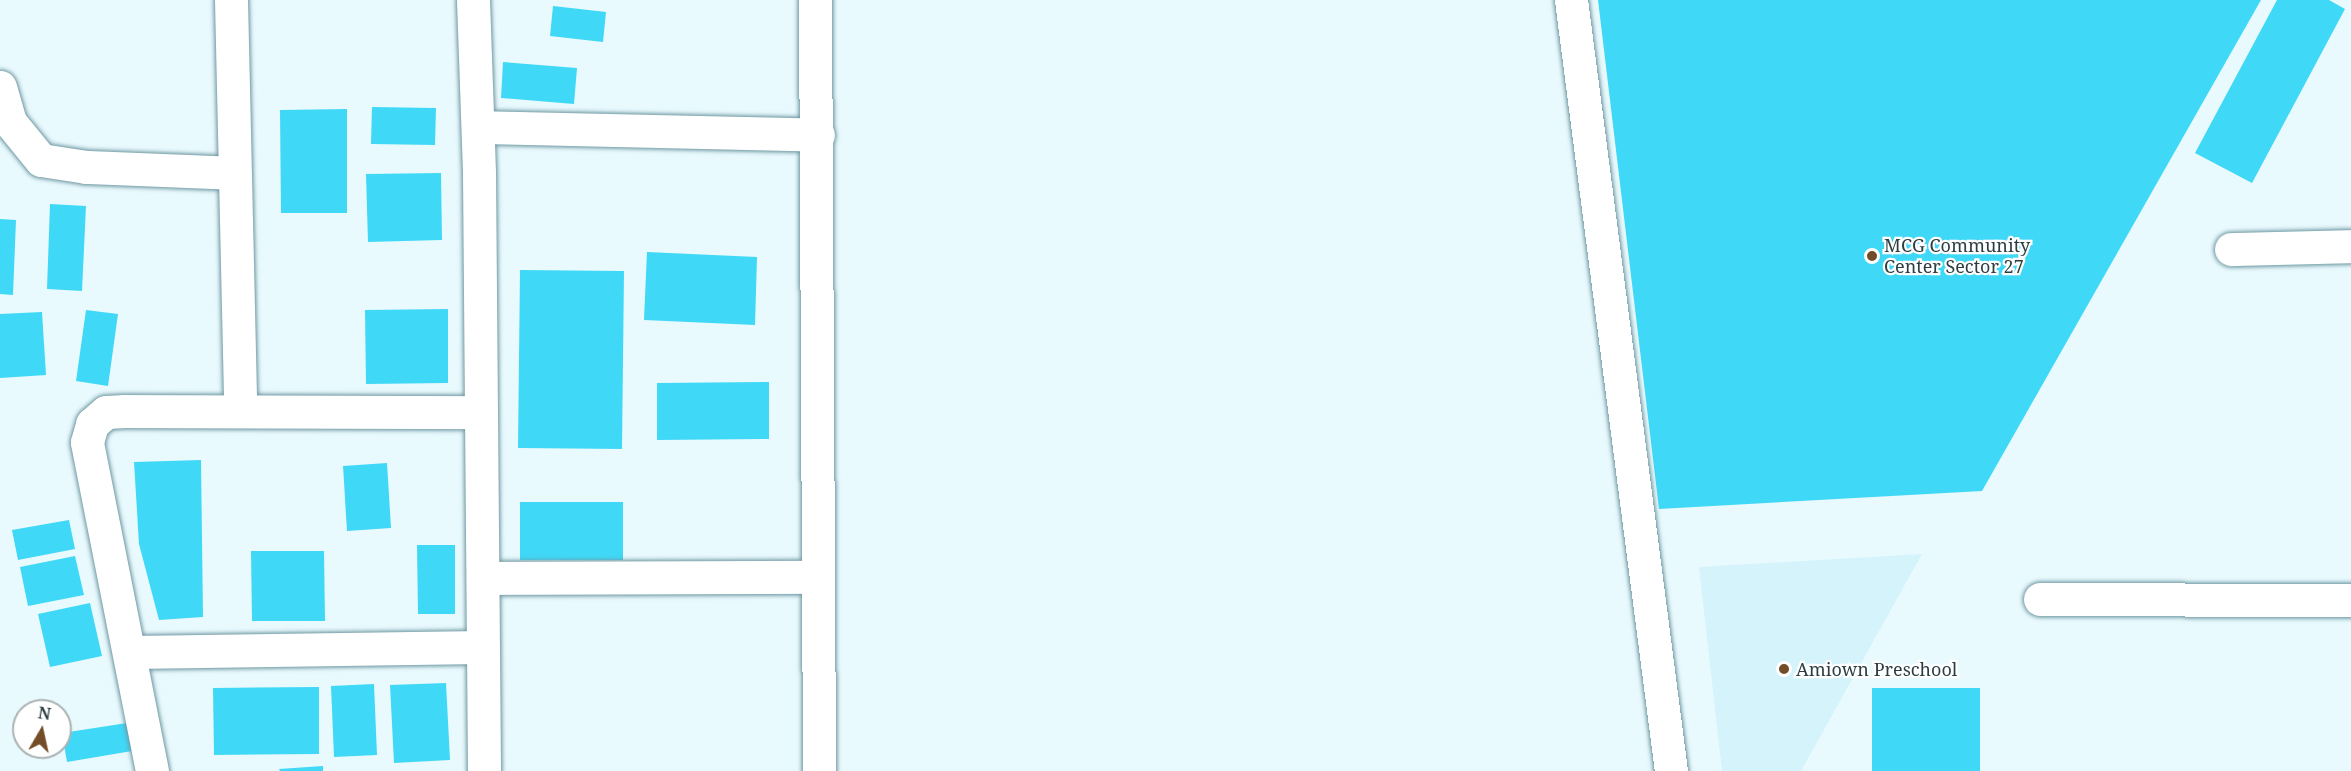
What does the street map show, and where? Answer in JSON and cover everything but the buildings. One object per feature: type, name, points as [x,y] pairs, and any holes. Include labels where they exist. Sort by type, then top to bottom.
[{"type":"street","points":[[231,0],[240,411]]},
{"type":"street","points":[[473,0],[478,128],[484,771]]},
{"type":"street","points":[[815,0],[818,135],[819,771]]},
{"type":"street","points":[[1571,0],[1671,771]]},
{"type":"street","points":[[0,87],[10,122],[40,159],[86,167],[233,173]]},
{"type":"street","points":[[478,128],[818,135]]},
{"type":"street","points":[[2231,249],[2351,246]]},
{"type":"street","points":[[152,771],[131,652],[87,442],[92,424],[106,412],[116,411],[481,412]]},
{"type":"street","points":[[483,578],[818,577]]},
{"type":"street","points":[[2040,599],[2351,600]]},
{"type":"street","points":[[131,652],[483,647]]},
{"type":"shaded area","name":"Amiown Preschool","points":[[1922,554],[1801,771],[1722,771],[1699,567]]},
{"type":"place","name":"MCG Community Center Sector 27","points":[[1872,256]]},
{"type":"place","name":"Amiown Preschool","points":[[1784,669]]}]
